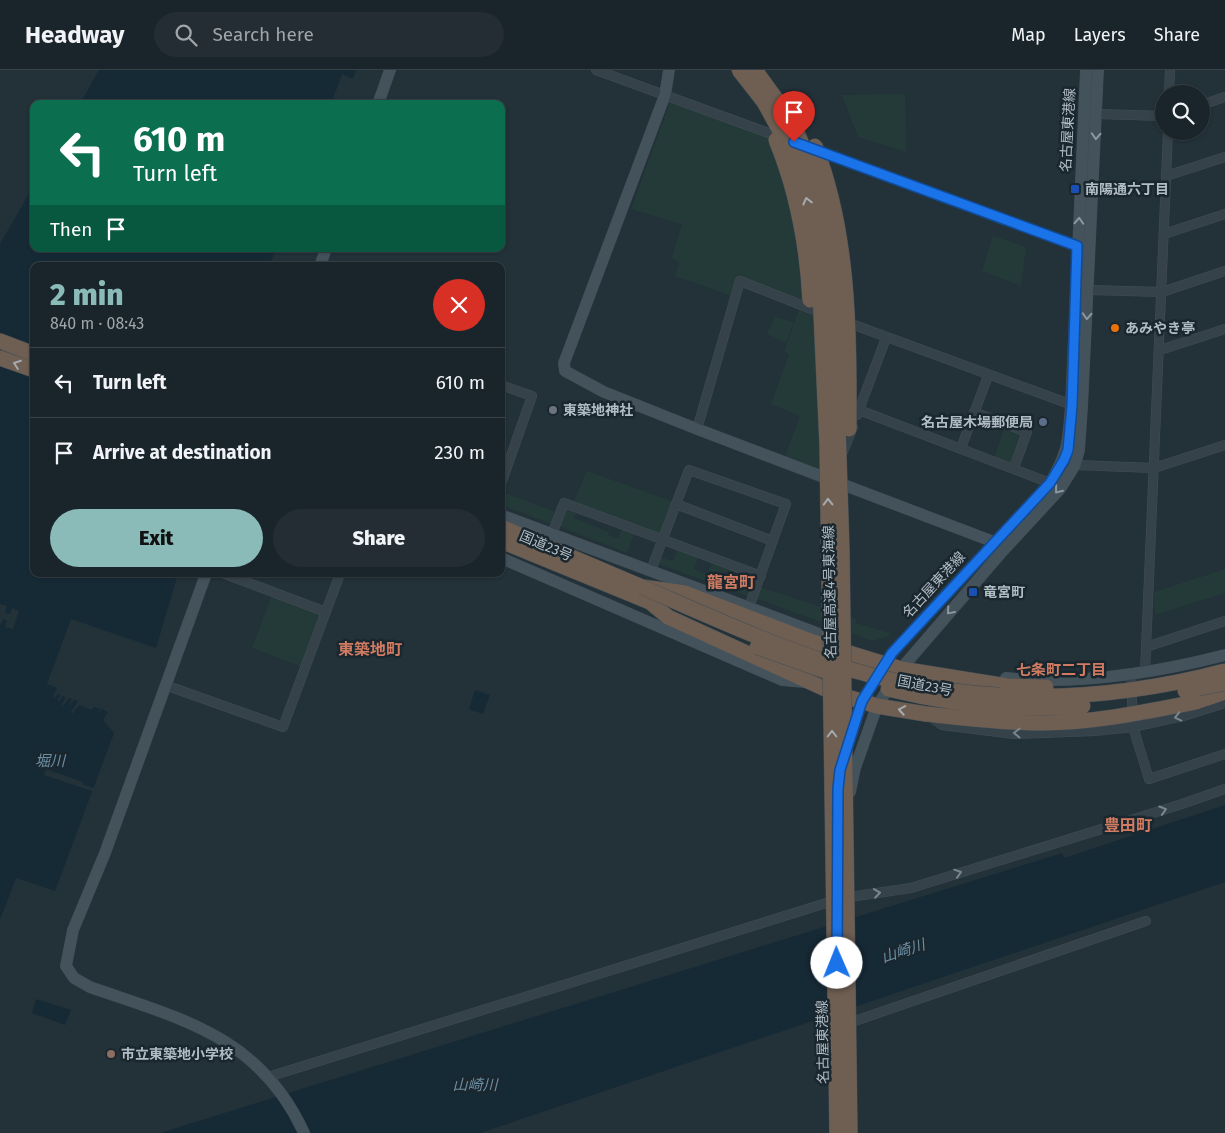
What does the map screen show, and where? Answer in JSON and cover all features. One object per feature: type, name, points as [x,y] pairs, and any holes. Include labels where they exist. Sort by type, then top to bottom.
[{"type":"highway","name":"名古屋高速4号東海線","points":[[740,70],[764,102],[783,135],[799,173],[807,199],[819,271],[827,445],[838,1133]]},
{"type":"highway","name":"名古屋高速4号東海線","points":[[753,70],[780,104],[800,139],[817,182],[828,231],[834,288],[842,551],[850,1133]]},
{"type":"highway","points":[[0,341],[30,352]]},
{"type":"highway","points":[[0,358],[30,369]]},
{"type":"highway","name":"国道23号","points":[[505,529],[741,630],[852,670],[951,692],[1020,697],[1114,694],[1191,680],[1225,671]]},
{"type":"highway","name":"国道23号","points":[[505,543],[802,665],[911,695],[956,703],[1024,708],[1088,706],[1117,703],[1225,683]]},
{"type":"highway","points":[[642,587],[684,593],[835,649],[885,664],[1007,686],[1041,688],[1102,685],[1145,680],[1225,665]]},
{"type":"highway","points":[[650,602],[668,617],[834,693],[877,706],[926,714],[1004,722],[1042,723],[1117,718],[1196,702],[1225,692]]},
{"type":"street","points":[[379,100],[390,70]]},
{"type":"street","points":[[596,70],[1077,246]]},
{"type":"street","points":[[669,70],[665,95],[564,363],[565,371],[604,392],[994,542]]},
{"type":"street","name":"名古屋東港線","points":[[840,902],[843,824],[855,768],[877,706],[901,668],[1000,554],[1060,489],[1075,465],[1077,246],[1086,70]]},
{"type":"street","name":"名古屋東港線","points":[[846,1133],[840,902],[836,827],[840,770],[862,701],[892,653],[1050,483],[1068,450],[1077,406],[1088,290],[1098,70]]},
{"type":"street","points":[[1169,85],[1170,70]]},
{"type":"street","points":[[1210,102],[1225,97]]},
{"type":"street","points":[[1096,114],[1155,116]]},
{"type":"street","points":[[1145,672],[1168,140]]},
{"type":"street","points":[[1166,176],[1225,157]]},
{"type":"street","points":[[1164,234],[1225,214]]},
{"type":"street","points":[[1088,290],[1162,292],[1225,271]]},
{"type":"street","points":[[697,429],[740,281],[988,376],[1077,406]]},
{"type":"street","points":[[1160,350],[1225,329]]},
{"type":"street","points":[[832,480],[886,338]]},
{"type":"street","points":[[961,448],[988,376]]},
{"type":"street","points":[[505,386],[532,396],[505,473]]},
{"type":"street","points":[[859,410],[1050,483]]},
{"type":"street","points":[[974,412],[1027,432],[1014,468]]},
{"type":"street","points":[[1064,460],[1075,465],[1154,468],[1225,444]]},
{"type":"street","points":[[651,570],[689,470],[786,504],[750,607]]},
{"type":"street","points":[[552,534],[564,503],[761,576]]},
{"type":"street","points":[[676,504],[773,541]]},
{"type":"street","points":[[505,516],[817,633],[835,649]]},
{"type":"street","points":[[505,560],[782,680],[811,682]]},
{"type":"street","points":[[205,577],[105,853],[74,930],[66,966],[74,978],[90,987],[210,1031],[238,1048],[268,1077],[304,1133]]},
{"type":"street","points":[[233,577],[326,612]]},
{"type":"street","points":[[165,685],[283,727],[339,577]]},
{"type":"street","points":[[1146,647],[1225,621]]},
{"type":"street","points":[[945,676],[971,675],[1051,679],[1131,674],[1225,655]]},
{"type":"street","points":[[1131,674],[1133,727],[1149,779],[1225,754]]},
{"type":"street","points":[[926,714],[942,725],[1014,734],[1095,731],[1133,727],[1188,715],[1225,703]]},
{"type":"street","points":[[268,1077],[840,902],[911,888],[1180,805],[1225,789]]},
{"type":"street","points":[[842,1021],[1146,921]]},
{"type":"street","name":"名古屋東港線","points":[[838,1133],[842,1021]]},
{"type":"green space","points":[[905,94],[906,152],[858,137],[842,95]]},
{"type":"green space","points":[[670,102],[771,136],[789,191],[804,306],[739,280],[732,296],[675,276],[679,263],[672,258],[682,224],[631,209]]},
{"type":"green space","points":[[993,236],[1026,247],[1021,286],[982,271]]},
{"type":"green space","points":[[799,310],[846,329],[826,473],[785,456],[800,416],[771,404],[789,354],[784,352]]},
{"type":"green space","points":[[775,317],[794,322],[786,343],[767,334]]},
{"type":"green space","points":[[1005,426],[1025,432],[1013,466],[994,458]]},
{"type":"green space","points":[[587,471],[674,502],[662,535],[574,501]]},
{"type":"green space","points":[[505,493],[556,512],[552,524],[505,506]]},
{"type":"green space","points":[[568,507],[577,510],[574,518],[609,532],[608,535],[618,538],[623,527],[635,532],[627,553],[558,526],[565,509]]},
{"type":"green space","points":[[678,548],[699,556],[694,569],[707,574],[712,560],[755,576],[756,580],[750,597],[658,564],[660,557],[673,561]]},
{"type":"green space","points":[[1225,569],[1225,593],[1155,615],[1154,592]]},
{"type":"green space","points":[[760,587],[857,619],[856,623],[890,633],[889,636],[872,641],[755,598]]},
{"type":"green space","points":[[272,595],[322,614],[302,667],[252,648]]},
{"type":"water","points":[[99,70],[356,70],[353,79],[342,74],[332,100],[82,100]]},
{"type":"water","name":"堀川","points":[[30,192],[30,252],[275,252],[271,262],[30,262],[30,577],[177,577],[156,648],[71,619],[47,684],[57,688],[53,696],[55,698],[58,694],[61,695],[57,700],[59,701],[63,696],[66,697],[62,704],[63,706],[69,698],[72,699],[68,709],[74,700],[78,701],[71,712],[72,714],[79,705],[91,710],[94,707],[100,709],[98,714],[102,709],[108,712],[103,720],[114,733],[55,891],[16,878],[0,920],[0,625],[3,619],[7,621],[5,627],[13,629],[19,611],[12,608],[10,614],[5,613],[7,606],[0,604],[0,244]]},
{"type":"water","points":[[475,690],[490,695],[483,714],[469,709]]},
{"type":"water","name":"山崎川","points":[[1225,805],[1225,882],[480,1133],[160,1133],[1062,853],[1064,858]]},
{"type":"water","points":[[36,999],[71,1010],[65,1025],[32,1013]]},
{"type":"pier","points":[[46,769],[83,782],[82,784],[96,789],[95,792],[44,775]]},
{"type":"place","name":"南陽通六丁目","points":[[1075,189]]},
{"type":"place","name":"あみやき亭","points":[[1115,328]]},
{"type":"place","name":"東築地神社","points":[[553,410]]},
{"type":"place","name":"名古屋木場郵便局","points":[[1043,422]]},
{"type":"place","name":"竜宮町","points":[[973,592]]},
{"type":"place","name":"市立東築地小学校","points":[[111,1054]]},
{"type":"district","name":"龍宮町","points":[[731,582]]},
{"type":"district","name":"東築地町","points":[[370,649]]},
{"type":"district","name":"七条町二丁目","points":[[1061,670]]},
{"type":"district","name":"豊田町","points":[[1128,825]]},
{"type":"route","points":[[794,142],[1077,246],[1072,406],[1068,450],[1064,460],[1050,483],[892,653],[862,701],[840,770],[838,789],[836,827],[837,963]]}]
